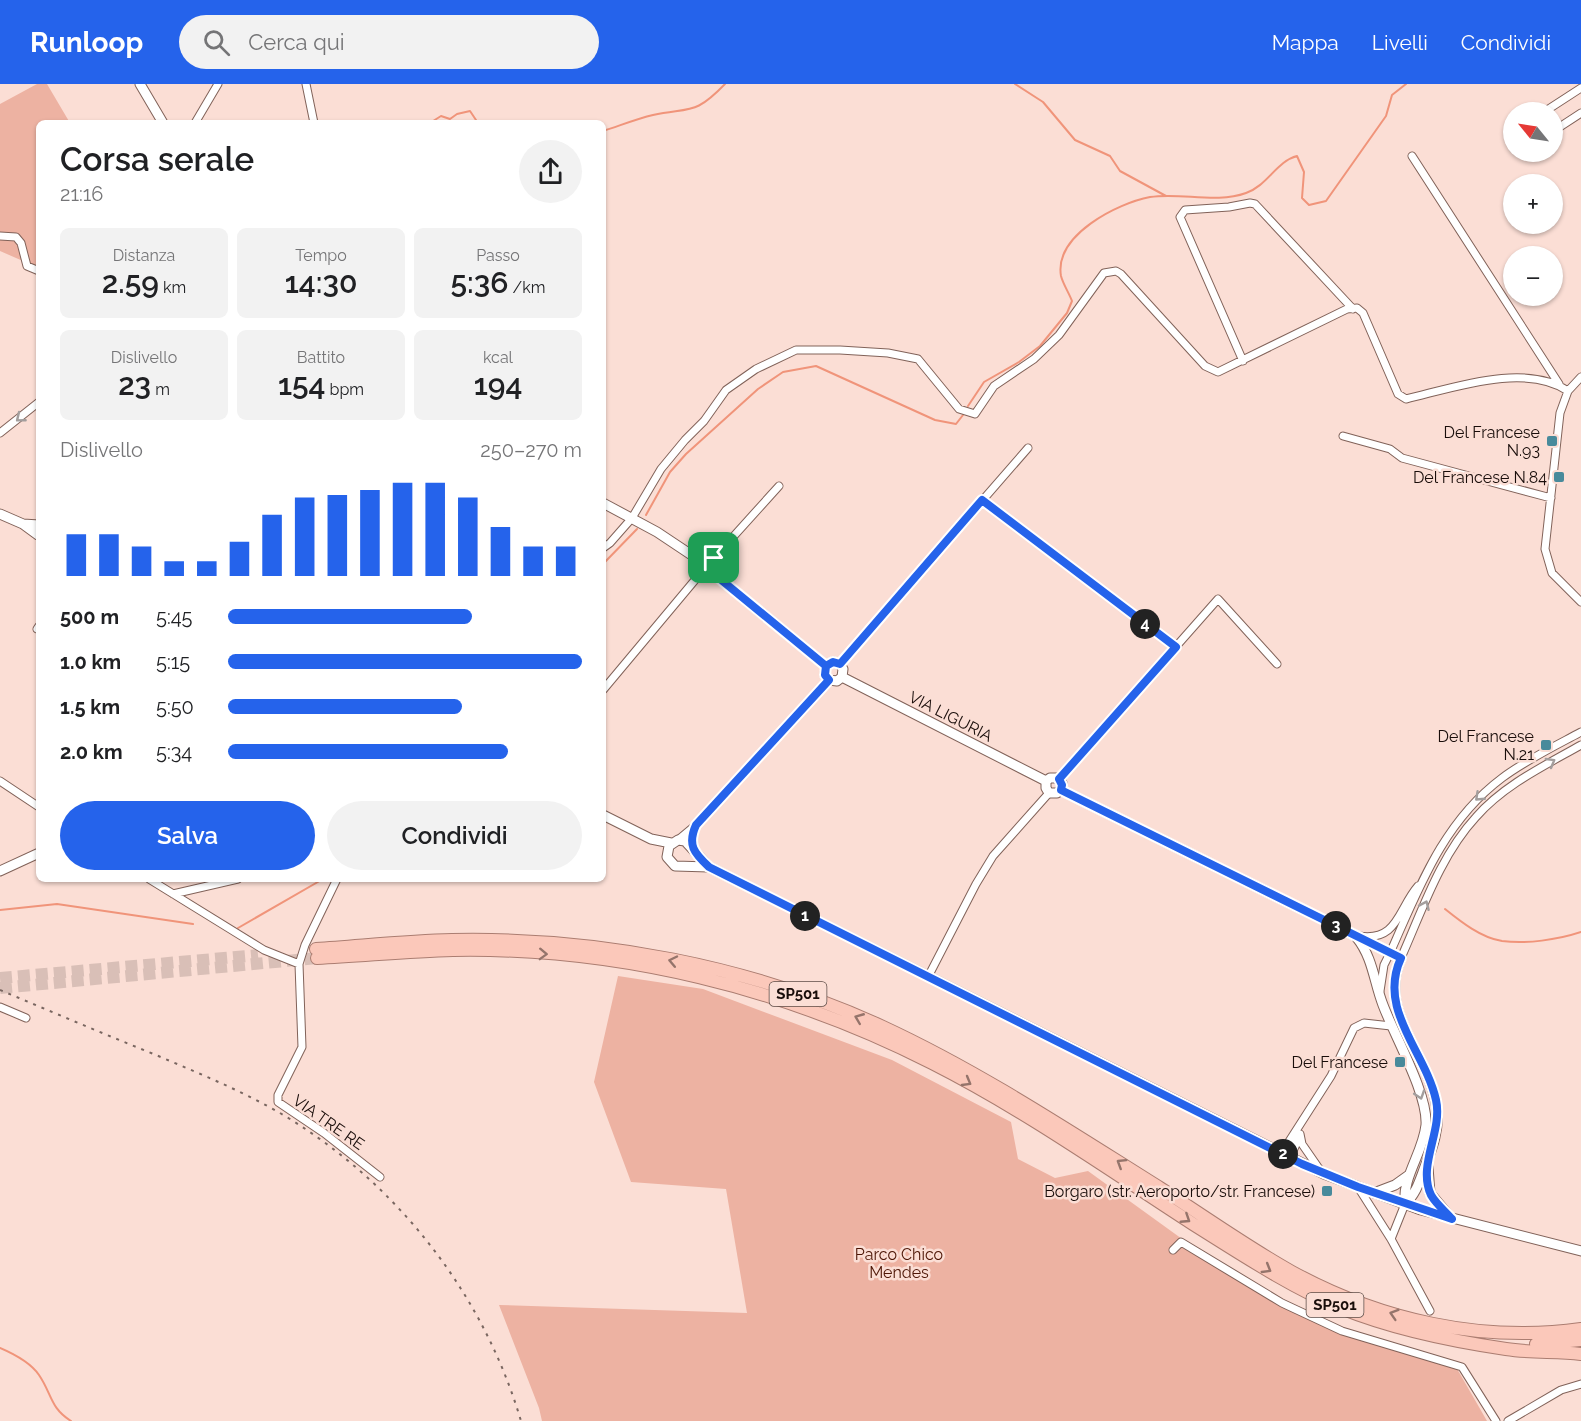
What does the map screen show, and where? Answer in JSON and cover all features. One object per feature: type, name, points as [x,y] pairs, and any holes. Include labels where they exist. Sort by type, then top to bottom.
[{"type":"highway","name":"SP501","points":[[316,954],[454,950],[558,954],[641,965],[713,980],[770,996],[875,1035],[934,1063],[1016,1110],[1217,1239],[1316,1297],[1389,1325],[1519,1345],[1581,1340]]},
{"type":"highway","name":"SP501","points":[[1469,1336],[1581,1322]]},
{"type":"highway","name":"SP501","points":[[1469,1336],[1581,1329]]},
{"type":"highway","name":"SP501","points":[[1469,1336],[1509,1350],[1581,1354]]},
{"type":"street","points":[[140,84],[161,120]]},
{"type":"street","points":[[197,120],[218,84]]},
{"type":"street","points":[[306,84],[313,120]]},
{"type":"street","points":[[1559,102],[1581,88]]},
{"type":"street","points":[[1563,125],[1581,113]]},
{"type":"street","points":[[1412,156],[1559,384]]},
{"type":"street","points":[[1243,361],[1179,217],[1185,210],[1255,204],[1353,309]]},
{"type":"street","points":[[0,236],[16,237],[21,243],[27,266],[36,270]]},
{"type":"street","points":[[606,545],[632,518],[662,469],[685,440],[704,422],[726,390],[756,369],[796,350],[888,353],[918,359],[960,409],[975,414],[994,386],[1034,359],[1055,339],[1098,279],[1104,273],[1116,271],[1205,366],[1218,372],[1347,309],[1353,309],[1363,312],[1398,394],[1406,399],[1496,379],[1545,379],[1559,384],[1568,391]]},
{"type":"street","points":[[1581,377],[1568,391],[1560,412],[1545,549],[1547,561],[1560,582],[1581,602]]},
{"type":"street","points":[[0,433],[36,404]]},
{"type":"street","points":[[1343,436],[1390,449],[1402,458],[1551,498]]},
{"type":"street","points":[[840,664],[1028,448]]},
{"type":"street","points":[[714,558],[779,486]]},
{"type":"street","points":[[982,500],[1176,647]]},
{"type":"street","points":[[606,505],[699,560]]},
{"type":"street","points":[[0,514],[36,530]]},
{"type":"street","points":[[700,574],[697,566],[699,560],[705,556],[714,558]]},
{"type":"street","points":[[700,574],[709,577],[714,574],[718,567],[714,558]]},
{"type":"street","points":[[606,686],[700,574]]},
{"type":"street","points":[[714,574],[826,666]]},
{"type":"street","points":[[1059,779],[1218,599],[1277,664]]},
{"type":"street","points":[[833,662],[840,664],[843,669],[842,677],[837,681],[829,680],[825,675],[826,666],[833,662]]},
{"type":"street","name":"VIA LIGURIA","points":[[842,677],[1046,781]]},
{"type":"street","points":[[667,853],[674,842],[696,825],[829,680]]},
{"type":"street","points":[[1382,1002],[1381,978],[1390,953],[1423,879],[1452,827],[1467,808],[1497,781],[1581,732]]},
{"type":"street","points":[[1391,1239],[1405,1204],[1414,1195],[1430,1153],[1437,1126],[1437,1109],[1433,1091],[1394,999],[1394,980],[1401,958],[1436,880],[1462,834],[1476,817],[1505,791],[1581,745]]},
{"type":"street","points":[[1049,793],[1046,789],[1046,781],[1053,777],[1059,779],[1062,785],[1061,790]]},
{"type":"street","points":[[0,781],[36,805]]},
{"type":"street","points":[[1497,781],[1505,791]]},
{"type":"street","points":[[928,977],[993,856],[1049,793],[1057,793],[1061,790]]},
{"type":"street","points":[[1061,790],[1401,958]]},
{"type":"street","points":[[606,816],[651,839],[667,853],[672,864],[679,867],[687,865],[709,867],[1324,1174],[1452,1219],[1581,1251]]},
{"type":"street","points":[[687,865],[692,859],[692,834],[696,825]]},
{"type":"street","points":[[1452,827],[1462,834]]},
{"type":"street","points":[[651,839],[685,841],[709,867]]},
{"type":"street","points":[[0,871],[36,854]]},
{"type":"street","points":[[1355,936],[1374,936],[1390,930],[1410,895],[1423,879]]},
{"type":"street","points":[[154,882],[264,950],[299,964]]},
{"type":"street","points":[[173,894],[225,882]]},
{"type":"street","name":"VIA TRE RE","points":[[336,882],[305,945],[299,964],[302,1047],[278,1095],[278,1102],[324,1132],[380,1177]]},
{"type":"street","points":[[1355,936],[1370,960],[1382,1002],[1414,1078],[1425,1112],[1425,1133],[1404,1192],[1405,1204]]},
{"type":"street","points":[[0,1007],[26,1018]]},
{"type":"street","points":[[1286,1156],[1303,1120],[1331,1076],[1354,1028],[1364,1023],[1391,1026]]},
{"type":"street","points":[[1286,1156],[1300,1134],[1303,1120]]},
{"type":"street","points":[[1300,1134],[1306,1152],[1324,1174]]},
{"type":"street","points":[[1430,1153],[1428,1187],[1433,1198],[1452,1219]]},
{"type":"street","points":[[1374,1193],[1395,1185],[1411,1174]]},
{"type":"street","points":[[1358,1187],[1391,1239],[1430,1311]]},
{"type":"street","points":[[1173,1250],[1181,1242],[1282,1303],[1342,1331],[1462,1367],[1496,1421]]},
{"type":"street","points":[[1508,1421],[1561,1390],[1581,1384]]},
{"type":"green space","points":[[37,84],[47,84],[68,120],[36,120],[36,267],[0,251],[0,104]]},
{"type":"green space","name":"Parco Chico Mendes","points":[[618,976],[703,989],[892,1060],[1011,1122],[1018,1159],[1055,1178],[1088,1171],[1243,1283],[1362,1339],[1456,1367],[1487,1421],[542,1421],[499,1305],[747,1313],[726,1189],[631,1182],[594,1082]]},
{"type":"waterway","points":[[606,130],[647,117],[692,108],[707,101],[725,84]]},
{"type":"waterway","points":[[1015,84],[1043,102],[1075,140],[1110,156],[1120,171],[1166,196]]},
{"type":"waterway","points":[[968,406],[984,382],[1019,362],[1040,346],[1067,313],[1072,301],[1061,276],[1062,261],[1067,247],[1091,223],[1122,206],[1150,197],[1223,198],[1246,193],[1260,185],[1284,163],[1297,156],[1304,172],[1302,198],[1309,205],[1326,201],[1386,116],[1392,95],[1406,84]]},
{"type":"waterway","points":[[435,120],[441,116],[450,119],[457,114],[470,111],[476,120]]},
{"type":"waterway","points":[[646,515],[670,472],[686,454],[758,389],[783,372],[816,366],[935,420],[956,424],[963,415]]},
{"type":"waterway","points":[[606,561],[637,529]]},
{"type":"waterway","points":[[238,928],[318,882]]},
{"type":"waterway","points":[[0,910],[57,904],[193,924]]},
{"type":"waterway","points":[[1445,909],[1479,933],[1502,941],[1542,941],[1581,932]]},
{"type":"waterway","points":[[0,1348],[21,1359],[35,1370],[55,1406],[71,1421]]},
{"type":"tunnel","points":[[0,978],[258,955]]},
{"type":"tunnel","points":[[0,988],[317,958]]},
{"type":"railway","points":[[0,990],[187,1068],[250,1097],[322,1140],[361,1172],[397,1206],[429,1244],[458,1285],[483,1328],[504,1374],[521,1421]]},
{"type":"place","name":"Del Francese N.93","points":[[1552,441]]},
{"type":"place","name":"Del Francese N.84","points":[[1559,477]]},
{"type":"place","name":"Del Francese N.21","points":[[1546,745]]},
{"type":"place","name":"Del Francese","points":[[1400,1062]]},
{"type":"place","name":"Borgaro (str. Aeroporto/str. Francese)","points":[[1327,1191]]},
{"type":"route","points":[[714,558],[705,556],[699,560],[697,566],[700,574],[709,577],[714,574],[770,620],[826,666],[833,662],[840,664],[982,500],[1176,647],[1059,779],[1062,785],[1061,790],[1401,958],[1394,980],[1394,999],[1436,1099],[1438,1118],[1430,1153],[1428,1187],[1433,1198],[1452,1219],[1358,1187],[1302,1164],[709,867],[697,856],[691,846],[692,834],[696,825],[829,680],[824,672],[826,666],[714,574],[718,567],[714,558]]}]
